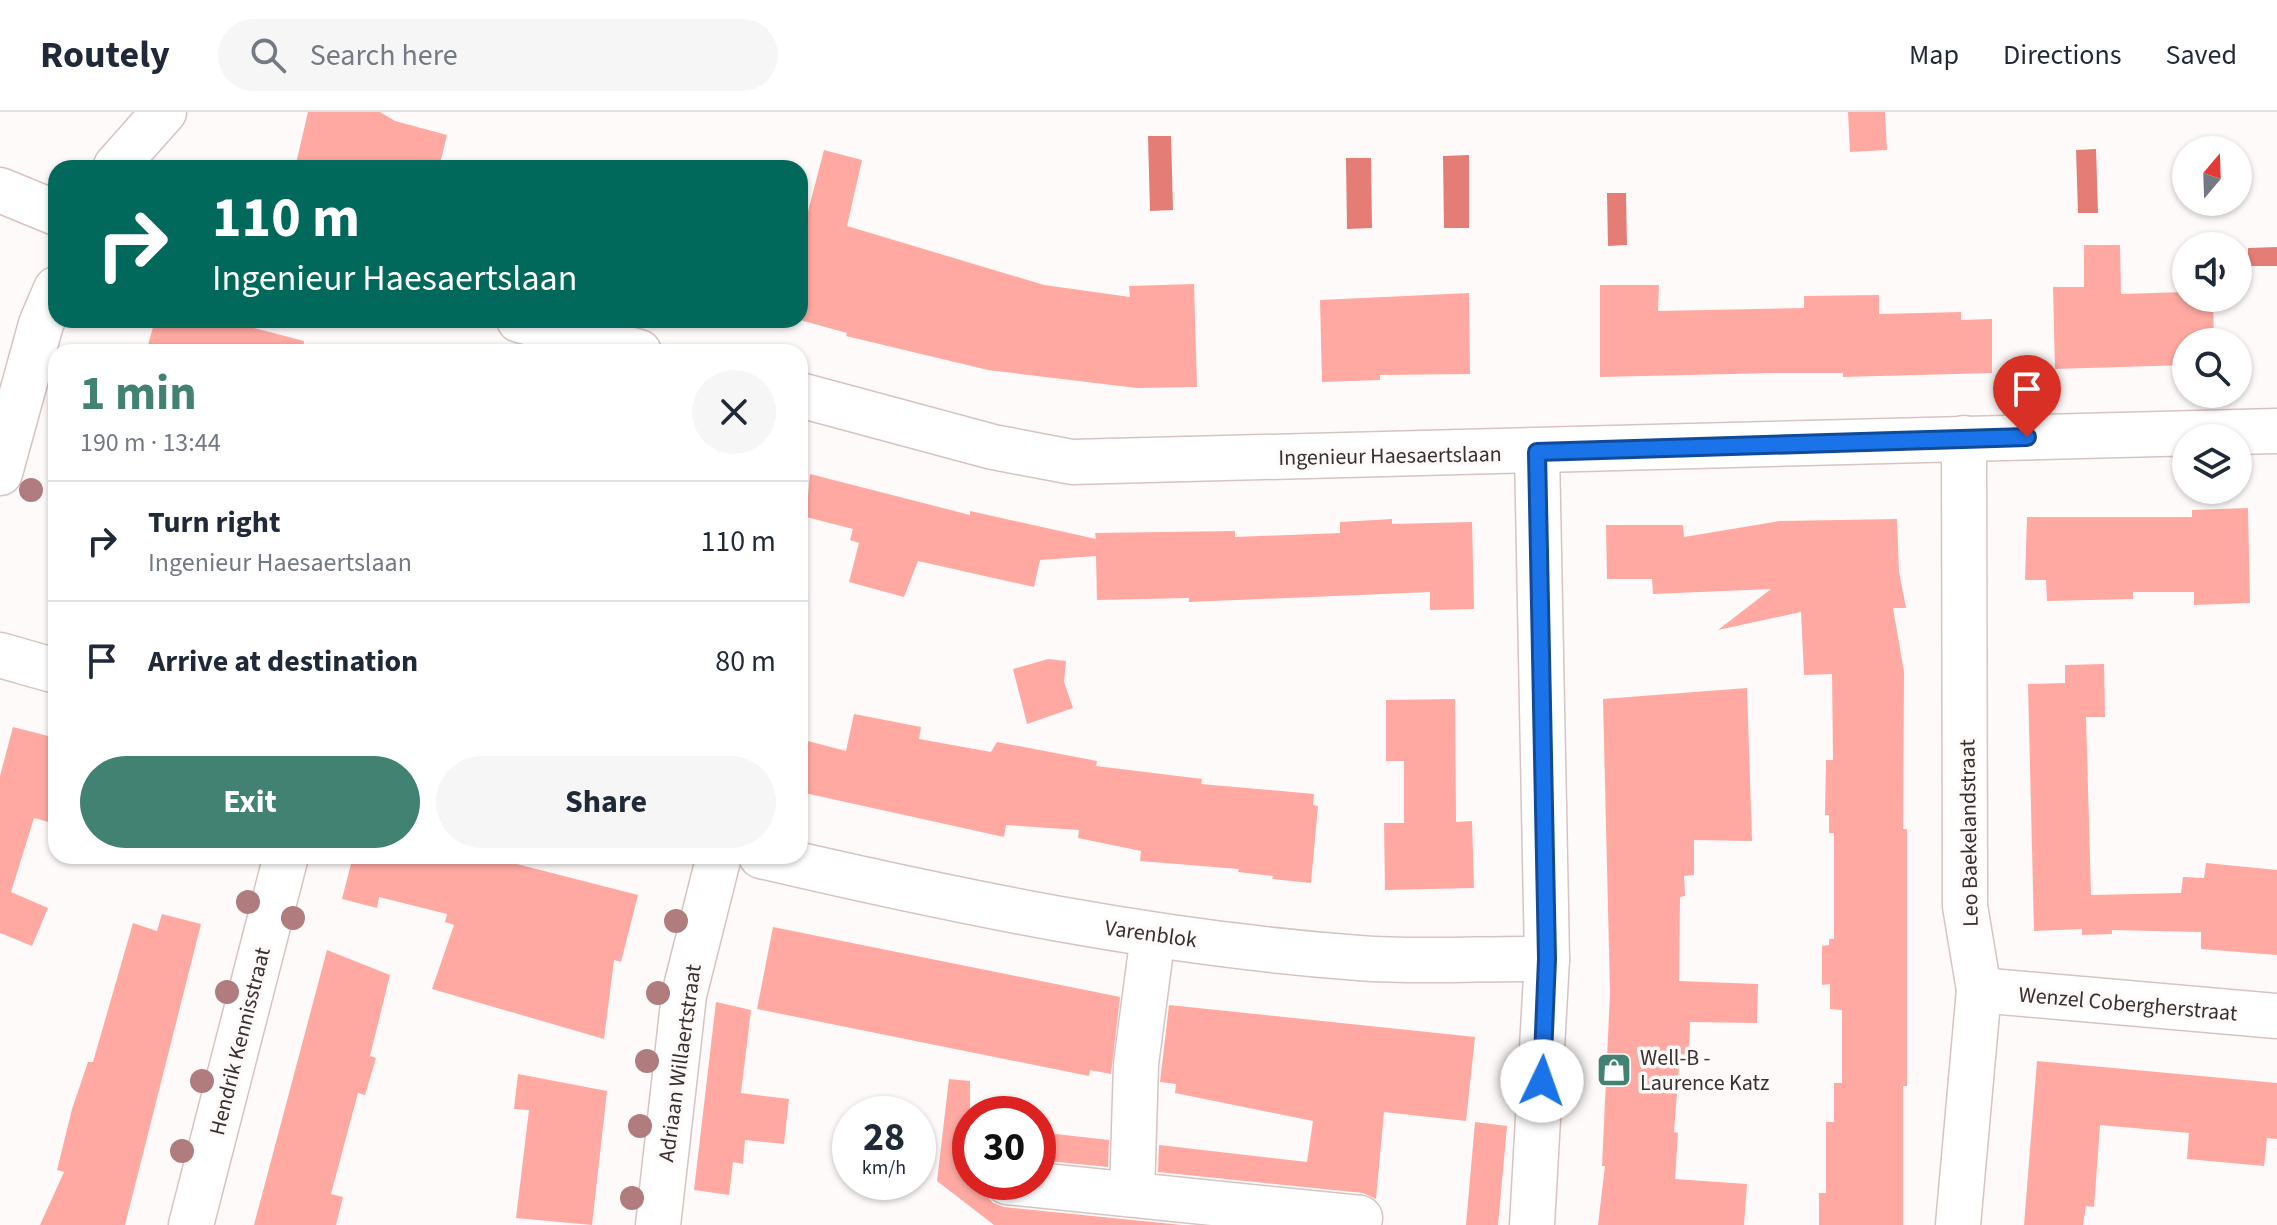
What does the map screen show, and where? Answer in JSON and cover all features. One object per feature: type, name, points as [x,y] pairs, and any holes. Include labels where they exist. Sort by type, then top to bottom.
[{"type":"street","points":[[131,160],[164,112]]},
{"type":"street","points":[[132,160],[175,112]]},
{"type":"street","points":[[0,181],[48,185]]},
{"type":"street","points":[[0,190],[48,210]]},
{"type":"street","points":[[0,473],[48,318]]},
{"type":"street","points":[[549,328],[609,344]]},
{"type":"street","name":"Ingenieur Haesaertslaan","points":[[808,397],[993,447],[1072,462],[2277,431]]},
{"type":"street","name":"Leo Baekelandstraat","points":[[1958,1225],[1979,990],[1965,906],[1964,438]]},
{"type":"street","points":[[1532,1225],[1547,959],[1537,452]]},
{"type":"street","points":[[0,655],[48,669]]},
{"type":"street","name":"Hendrik Kennisstraat","points":[[191,1225],[284,864]]},
{"type":"street","name":"Adriaan Willaertstraat","points":[[658,1225],[684,995],[717,864]]},
{"type":"street","name":"Varenblok","points":[[796,864],[948,899],[1153,935],[1361,958],[1547,959]]},
{"type":"street","points":[[1132,1194],[1136,1064],[1153,935]]},
{"type":"street","name":"Wenzel Cobergherstraat","points":[[1979,990],[2277,1016]]},
{"type":"street","points":[[1056,1192],[1132,1194],[1360,1218]]},
{"type":"shaded area","points":[[1148,136],[1171,136],[1173,210],[1150,211]]},
{"type":"shaded area","points":[[2096,149],[2098,213],[2078,213],[2076,150]]},
{"type":"shaded area","points":[[1469,155],[1469,228],[1444,228],[1443,156]]},
{"type":"shaded area","points":[[1346,158],[1371,158],[1372,228],[1347,229]]},
{"type":"shaded area","points":[[1607,193],[1626,193],[1627,245],[1608,246]]},
{"type":"shaded area","points":[[2277,247],[2277,266],[2252,266],[2252,248]]},
{"type":"building","points":[[308,112],[380,112],[395,121],[447,135],[441,160],[297,160]]},
{"type":"building","points":[[1848,112],[1885,112],[1887,150],[1850,152]]},
{"type":"building","points":[[824,150],[862,160],[847,226],[1044,285],[1130,297],[1129,286],[1194,284],[1197,387],[1137,388],[988,370],[846,336],[847,333],[808,322],[808,211]]},
{"type":"building","points":[[2084,245],[2120,245],[2121,294],[2172,292],[2172,312],[2213,312],[2214,328],[2172,328],[2172,365],[2055,369],[2053,287],[2084,287]]},
{"type":"building","points":[[1600,285],[1659,285],[1658,311],[1804,308],[1804,296],[1879,295],[1879,314],[1961,312],[1961,320],[1992,319],[1992,373],[1843,377],[1843,373],[1774,373],[1600,377]]},
{"type":"building","points":[[1469,293],[1470,374],[1380,375],[1380,380],[1322,382],[1320,300]]},
{"type":"building","points":[[153,328],[254,328],[304,341],[304,344],[148,344]]},
{"type":"building","points":[[810,474],[970,515],[970,511],[1096,539],[1095,533],[1235,531],[1235,537],[1340,533],[1340,522],[1392,519],[1392,524],[1472,522],[1474,609],[1430,610],[1430,592],[1189,602],[1189,598],[1097,600],[1096,556],[1040,560],[1034,587],[918,561],[904,597],[849,582],[859,543],[850,540],[853,529],[808,518]]},
{"type":"building","points":[[2248,508],[2250,603],[2194,605],[2194,592],[2133,592],[2133,599],[2047,601],[2046,580],[2025,580],[2027,517],[2192,517],[2192,510]]},
{"type":"building","points":[[1897,519],[1899,572],[1906,608],[1893,608],[1904,672],[1903,829],[1907,829],[1907,1086],[1903,1086],[1903,1225],[1819,1225],[1819,1193],[1826,1193],[1826,1122],[1834,1122],[1834,1083],[1842,1083],[1842,1010],[1830,1009],[1830,984],[1822,985],[1822,946],[1829,945],[1829,939],[1834,939],[1834,833],[1829,833],[1829,815],[1825,815],[1826,760],[1833,760],[1832,674],[1804,675],[1801,612],[1718,630],[1771,589],[1653,594],[1652,579],[1607,579],[1606,525],[1683,525],[1684,537],[1780,521]]},
{"type":"building","points":[[1048,659],[1066,661],[1064,682],[1073,708],[1027,724],[1013,669]]},
{"type":"building","points":[[2104,664],[2105,717],[2086,717],[2091,895],[2181,893],[2183,877],[2204,878],[2206,863],[2277,870],[2277,955],[2201,949],[2201,932],[2112,930],[2112,934],[2082,935],[2082,929],[2034,931],[2028,684],[2065,683],[2065,665]]},
{"type":"building","points":[[1747,688],[1752,841],[1694,840],[1694,875],[1684,876],[1685,896],[1680,897],[1679,981],[1758,984],[1757,1023],[1690,1022],[1689,1055],[1680,1054],[1674,1132],[1678,1133],[1675,1179],[1747,1184],[1744,1225],[1598,1225],[1605,1166],[1602,1166],[1610,993],[1603,699]]},
{"type":"building","points":[[1455,699],[1456,822],[1472,821],[1474,888],[1385,890],[1384,823],[1404,823],[1404,761],[1386,761],[1386,700]]},
{"type":"building","points":[[854,714],[921,727],[919,739],[991,752],[997,742],[1097,761],[1096,766],[1202,779],[1201,784],[1314,794],[1313,805],[1318,806],[1311,883],[1272,879],[1273,876],[1238,872],[1239,869],[1140,861],[1141,851],[1078,838],[1079,830],[1006,825],[1004,837],[808,794],[808,741],[846,751]]},
{"type":"building","points":[[13,727],[48,736],[48,822],[34,818],[11,892],[48,908],[32,946],[0,933],[0,776]]},
{"type":"building","points":[[351,864],[516,864],[638,895],[621,962],[614,960],[604,1039],[432,989],[454,925],[445,922],[447,914],[379,897],[377,908],[342,899]]},
{"type":"building","points":[[162,914],[201,924],[125,1225],[40,1225],[64,1172],[57,1170],[72,1109],[88,1062],[93,1062],[133,923],[157,931]]},
{"type":"building","points":[[773,927],[1120,997],[1111,1074],[1090,1070],[1089,1076],[757,1009]]},
{"type":"building","points":[[327,950],[390,975],[370,1056],[376,1058],[365,1095],[358,1093],[331,1194],[343,1197],[336,1225],[254,1225]]},
{"type":"building","points":[[716,1002],[751,1010],[741,1093],[789,1099],[784,1144],[745,1140],[743,1164],[733,1162],[729,1195],[694,1190]]},
{"type":"building","points":[[1169,1005],[1475,1037],[1466,1121],[1384,1112],[1376,1199],[1363,1193],[1158,1172],[1159,1145],[1307,1162],[1313,1121],[1175,1093],[1176,1084],[1160,1082]]},
{"type":"building","points":[[2037,1061],[2277,1083],[2277,1139],[2267,1138],[2264,1166],[2187,1159],[2189,1133],[2100,1125],[2094,1207],[2086,1206],[2083,1225],[2024,1225]]},
{"type":"building","points":[[518,1074],[607,1091],[592,1225],[516,1218],[529,1110],[514,1109]]},
{"type":"building","points":[[949,1079],[970,1081],[970,1096],[952,1096],[952,1193],[937,1181]]},
{"type":"building","points":[[1475,1122],[1507,1126],[1498,1225],[1466,1225]]},
{"type":"building","points":[[1056,1134],[1109,1140],[1108,1167],[1056,1162]]},
{"type":"building","points":[[962,1200],[991,1200],[1004,1207],[1182,1225],[994,1225]]},
{"type":"place","name":"Well-B - Laurence Katz","points":[[1614,1070]]},
{"type":"route","points":[[1542,1081],[1547,959],[1537,452],[2027,437]]}]
